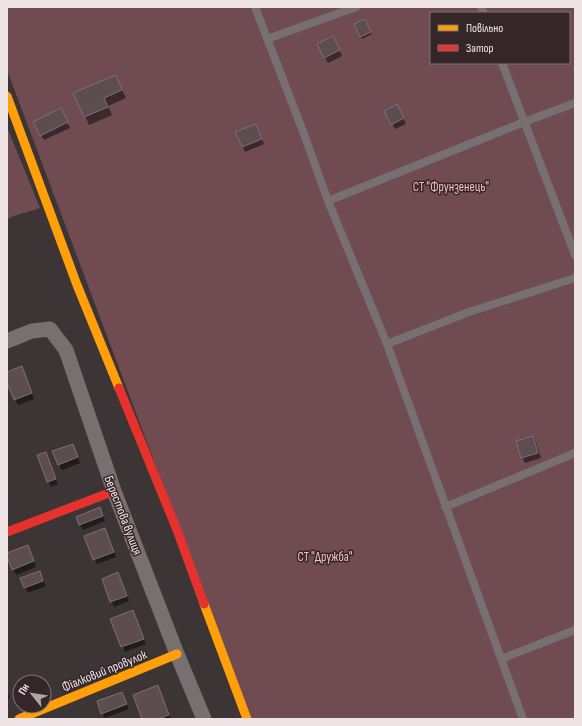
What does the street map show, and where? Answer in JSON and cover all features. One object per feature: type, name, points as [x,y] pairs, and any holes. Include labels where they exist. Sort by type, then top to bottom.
[{"type":"street","points":[[7,96],[74,278],[177,530],[247,719]]},
{"type":"street","name":"Берестова вулиця","points":[[7,341],[32,331],[50,329],[66,350],[114,491],[177,654],[204,719]]},
{"type":"street","points":[[7,532],[114,491]]},
{"type":"street","name":"Фіалковий провулок","points":[[19,719],[177,654]]},
{"type":"lane","points":[[255,7],[328,201],[387,344],[523,719]]},
{"type":"lane","points":[[267,39],[356,7]]},
{"type":"lane","points":[[502,64],[575,255]]},
{"type":"lane","points":[[328,201],[575,103]]},
{"type":"lane","points":[[387,344],[469,312],[575,278]]},
{"type":"lane","points":[[445,507],[575,453]]},
{"type":"lane","points":[[501,659],[575,630]]},
{"type":"green space","name":"СТ \"Дружба\"","points":[[7,7],[575,7],[575,719],[251,719],[7,70]]},
{"type":"green space","points":[[7,127],[40,208],[11,217],[7,220]]},
{"type":"building","points":[[365,19],[371,32],[360,37],[354,24]]},
{"type":"building","points":[[333,36],[340,50],[324,58],[317,44]]},
{"type":"building","points":[[116,75],[122,90],[104,98],[108,107],[84,117],[73,93]]},
{"type":"building","points":[[397,104],[404,118],[391,125],[384,111]]},
{"type":"building","points":[[61,108],[68,122],[40,136],[33,122]]},
{"type":"building","points":[[256,124],[262,139],[242,147],[235,132]]},
{"type":"building","points":[[22,366],[32,393],[14,400],[7,383],[7,372]]},
{"type":"building","points":[[533,436],[538,453],[521,458],[516,441]]},
{"type":"building","points":[[73,444],[78,457],[58,465],[52,451]]},
{"type":"building","points":[[46,452],[56,479],[47,482],[37,455]]},
{"type":"building","points":[[100,507],[103,516],[79,525],[76,517]]},
{"type":"building","points":[[105,528],[114,552],[93,560],[84,536]]},
{"type":"building","points":[[28,545],[34,561],[12,570],[7,553]]},
{"type":"building","points":[[40,571],[43,581],[24,588],[20,578]]},
{"type":"building","points":[[118,572],[127,596],[110,602],[102,579]]},
{"type":"building","points":[[133,610],[144,639],[121,647],[110,619]]},
{"type":"building","points":[[158,685],[169,715],[158,719],[142,719],[133,695]]},
{"type":"building","points":[[122,692],[127,704],[101,714],[97,701]]},
{"type":"traffic: slow","points":[[7,96],[77,285],[119,388]]},
{"type":"traffic: slow","points":[[204,604],[247,719]]},
{"type":"traffic: slow","points":[[19,719],[177,654]]},
{"type":"traffic: jam","points":[[119,388],[177,530],[204,604]]},
{"type":"traffic: jam","points":[[7,532],[114,491]]},
{"type":"park label","name":"СТ \"Фрунзенець\"","points":[[451,186]]}]
